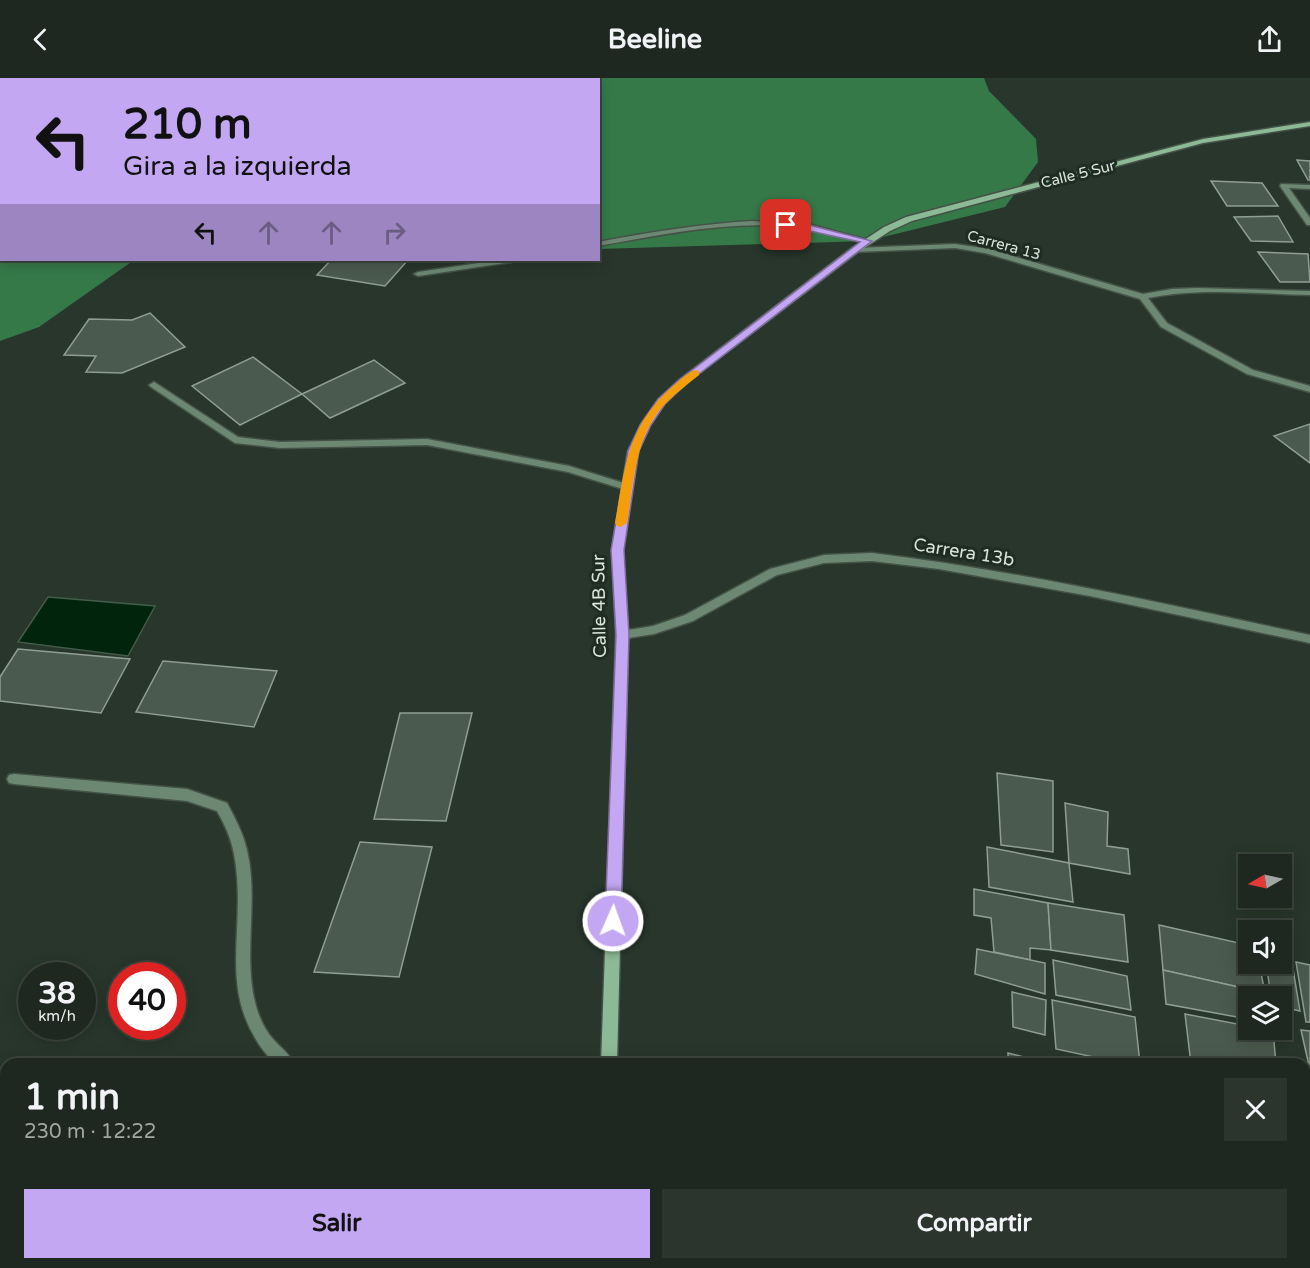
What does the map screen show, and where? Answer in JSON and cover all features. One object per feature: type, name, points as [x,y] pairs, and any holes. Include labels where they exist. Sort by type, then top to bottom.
[{"type":"street","name":"Calle 5 Sur","points":[[855,250],[867,241],[909,219],[944,208],[1203,141],[1310,124]]},
{"type":"street","points":[[1310,187],[1284,186],[1310,223]]},
{"type":"street","points":[[600,244],[678,230],[747,223],[805,226],[867,241]]},
{"type":"street","name":"Carrera 13","points":[[855,250],[955,246],[986,251],[1143,297]]},
{"type":"street","name":"Calle 4B Sur","points":[[609,1058],[622,635],[617,550],[633,451],[645,425],[662,401],[682,382],[855,250]]},
{"type":"street","points":[[418,274],[505,261]]},
{"type":"street","points":[[1310,293],[1197,290],[1172,291],[1143,297],[1164,325],[1250,372],[1310,389]]},
{"type":"street","points":[[154,385],[235,440],[280,445],[428,442],[569,469],[626,487]]},
{"type":"street","name":"Carrera 13b","points":[[622,635],[654,630],[689,618],[774,572],[824,558],[872,557],[939,565],[1090,592],[1310,639]]},
{"type":"street","points":[[14,779],[187,795],[222,807],[233,826],[242,858],[244,905],[240,959],[247,1010],[269,1050],[279,1058]]},
{"type":"green space","points":[[600,78],[984,78],[989,91],[1036,139],[1038,162],[1005,207],[867,241],[600,249]]},
{"type":"green space","points":[[0,261],[133,261],[39,327],[0,341]]},
{"type":"shaded area","points":[[48,597],[155,606],[128,656],[18,642]]},
{"type":"building","points":[[1297,160],[1310,161],[1310,180],[1308,180]]},
{"type":"building","points":[[1211,181],[1262,183],[1278,206],[1227,206]]},
{"type":"building","points":[[1278,216],[1293,242],[1251,241],[1234,217]]},
{"type":"building","points":[[1258,252],[1308,254],[1310,282],[1280,282]]},
{"type":"building","points":[[330,261],[407,261],[385,286],[317,275]]},
{"type":"building","points":[[150,313],[185,347],[122,373],[86,372],[96,356],[64,355],[89,319],[132,320]]},
{"type":"building","points":[[253,357],[302,394],[240,425],[192,386]]},
{"type":"building","points":[[374,360],[405,383],[330,418],[302,394]]},
{"type":"building","points":[[1310,424],[1310,463],[1274,436]]},
{"type":"building","points":[[18,649],[130,659],[101,713],[0,701],[0,677]]},
{"type":"building","points":[[163,661],[277,671],[254,727],[136,712]]},
{"type":"building","points":[[400,713],[472,713],[446,821],[374,819]]},
{"type":"building","points":[[997,773],[1053,781],[1053,852],[1001,845]]},
{"type":"building","points":[[1065,803],[1108,812],[1107,846],[1128,849],[1130,874],[1069,863]]},
{"type":"building","points":[[360,842],[432,847],[399,977],[314,972]]},
{"type":"building","points":[[987,847],[1069,863],[1073,902],[989,887]]},
{"type":"building","points":[[974,889],[1048,903],[1051,950],[1030,948],[1030,960],[994,952],[991,918],[974,915]]},
{"type":"building","points":[[1048,903],[1124,915],[1128,962],[1051,950]]},
{"type":"building","points":[[1159,925],[1238,943],[1238,974],[1261,974],[1264,986],[1238,987],[1163,970]]},
{"type":"building","points":[[977,949],[1045,963],[1045,994],[975,974]]},
{"type":"building","points":[[1053,960],[1127,976],[1131,1010],[1056,995]]},
{"type":"building","points":[[1296,962],[1310,965],[1310,1022],[1306,1022]]},
{"type":"building","points":[[1292,963],[1300,1011],[1292,1009],[1292,986],[1269,986],[1268,974],[1292,974]]},
{"type":"building","points":[[1163,970],[1238,987],[1238,1017],[1166,1004]]},
{"type":"building","points":[[1012,992],[1046,1000],[1045,1035],[1013,1027]]},
{"type":"building","points":[[1052,1000],[1135,1017],[1139,1058],[1098,1058],[1056,1049]]},
{"type":"building","points":[[1185,1014],[1238,1024],[1238,1040],[1274,1040],[1275,1058],[1190,1058]]},
{"type":"building","points":[[1301,1030],[1310,1031],[1310,1058],[1307,1058]]},
{"type":"building","points":[[1008,1053],[1028,1058],[1008,1058]]},
{"type":"slow traffic","points":[[621,523],[633,451],[645,425],[662,401],[695,373]]},
{"type":"route","points":[[613,921],[622,635],[617,550],[633,451],[645,425],[662,401],[682,382],[867,241],[805,226],[786,225]]}]
